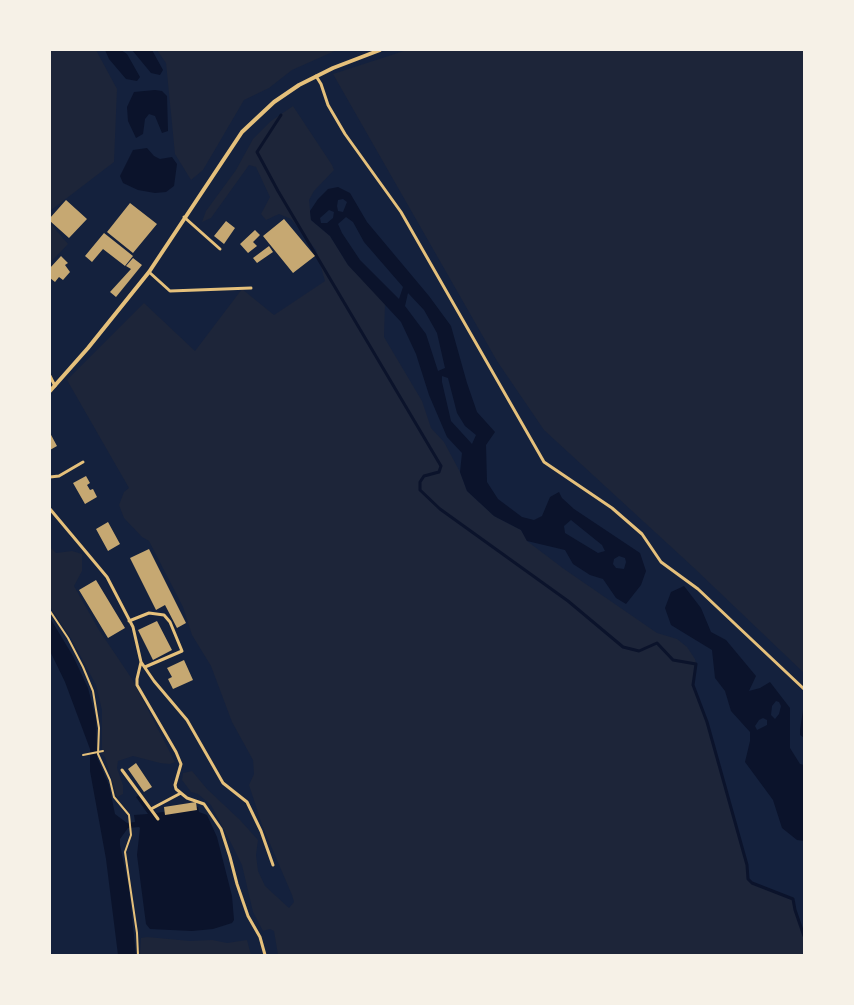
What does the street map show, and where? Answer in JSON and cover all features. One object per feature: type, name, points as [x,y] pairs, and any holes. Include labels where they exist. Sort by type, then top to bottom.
[{"type":"street","points":[[50,391],[62,379],[149,272],[184,217],[242,132],[274,102],[299,85],[368,52],[380,50]]},
{"type":"lane","points":[[316,76],[321,84],[328,105],[345,134],[401,212],[544,462],[612,508],[642,534],[661,562],[698,589],[804,689]]},
{"type":"lane","points":[[184,217],[220,249]]},
{"type":"lane","points":[[149,272],[170,291],[251,288]]},
{"type":"lane","points":[[50,376],[55,386]]},
{"type":"lane","points":[[50,477],[59,476],[83,462]]},
{"type":"lane","points":[[50,509],[107,577],[130,621],[142,662],[187,720],[223,783],[247,802],[261,831],[273,865]]},
{"type":"lane","points":[[130,621],[149,613],[164,615],[170,622],[182,651],[145,667]]},
{"type":"lane","points":[[142,662],[136,678],[137,685],[176,752],[181,764],[174,785],[176,789],[187,798],[204,804],[221,829],[230,857],[236,884],[248,916],[260,938],[265,955]]},
{"type":"lane","points":[[122,770],[158,819]]},
{"type":"lane","points":[[151,809],[181,793]]},
{"type":"path","points":[[50,611],[68,638],[93,691],[99,728],[98,754],[110,780],[114,797],[129,815],[132,830],[125,852],[137,933],[138,955]]},
{"type":"path","points":[[83,755],[103,751]]},
{"type":"shaded area","points":[[50,50],[96,50],[117,89],[114,162],[50,211]]},
{"type":"shaded area","points":[[105,50],[121,50],[127,54],[140,77],[137,81],[126,79],[109,59]]},
{"type":"shaded area","points":[[132,50],[152,50],[163,70],[160,75],[151,73]]},
{"type":"shaded area","points":[[157,50],[337,50],[292,70],[269,88],[244,100],[203,170],[191,180],[175,154],[166,63]]},
{"type":"shaded area","points":[[407,50],[804,50],[804,673],[693,567],[544,430],[497,361],[333,74]]},
{"type":"shaded area","points":[[155,90],[162,91],[167,96],[168,131],[162,133],[155,116],[149,114],[145,119],[143,134],[136,138],[128,121],[127,107],[134,92]]},
{"type":"shaded area","points":[[293,106],[334,170],[314,191],[309,200],[311,220],[330,236],[348,265],[385,303],[384,337],[422,401],[431,428],[444,442],[460,472],[467,491],[494,516],[521,530],[527,541],[564,569],[657,633],[677,639],[687,647],[695,659],[696,664],[693,685],[707,722],[747,865],[748,879],[755,884],[793,899],[804,936],[804,955],[278,955],[274,931],[270,929],[263,931],[253,912],[242,865],[211,805],[198,794],[191,792],[182,780],[183,773],[192,771],[207,789],[240,820],[258,840],[256,855],[258,871],[265,886],[289,908],[294,902],[292,895],[262,825],[249,785],[254,774],[253,760],[232,722],[211,666],[192,635],[183,607],[149,541],[142,537],[124,518],[119,505],[124,492],[129,488],[67,380],[144,303],[195,351],[242,289],[274,315],[325,281],[316,250],[291,219],[279,214],[266,220],[261,214],[270,197],[256,167],[249,165],[211,218],[202,222],[206,211],[236,170],[253,139],[271,121]]},
{"type":"shaded area","points":[[147,148],[154,156],[160,159],[172,157],[177,164],[174,186],[166,192],[155,193],[138,190],[123,183],[120,176],[133,150]]},
{"type":"shaded area","points":[[338,187],[350,193],[367,222],[429,296],[451,326],[477,412],[495,432],[486,445],[487,482],[498,499],[522,517],[534,520],[542,516],[550,497],[559,492],[562,498],[574,509],[640,553],[646,571],[641,585],[626,604],[616,598],[603,579],[590,575],[573,564],[565,550],[527,541],[521,530],[494,516],[467,491],[460,472],[462,453],[447,437],[429,395],[416,354],[401,322],[348,265],[330,236],[311,220],[310,211],[318,199],[328,189]],"holes":[[[343,199],[347,202],[343,212],[338,211],[338,200]],[[329,210],[334,212],[333,218],[327,223],[321,223],[320,218]],[[346,217],[353,222],[364,242],[403,287],[399,299],[360,260],[342,233],[338,224]],[[408,293],[424,310],[437,333],[445,368],[438,371],[426,334],[405,306]],[[442,376],[448,378],[457,413],[465,426],[476,435],[472,444],[451,421],[442,382]],[[571,520],[602,545],[605,551],[598,553],[565,533],[564,526]],[[619,556],[625,558],[626,562],[624,569],[616,568],[613,564],[614,559]]]},
{"type":"shaded area","points":[[50,223],[68,244],[50,263]]},
{"type":"shaded area","points":[[50,547],[56,553],[72,551],[82,554],[82,571],[74,586],[99,630],[132,679],[175,762],[170,764],[160,763],[133,756],[118,761],[117,768],[123,785],[123,794],[117,797],[105,757],[102,754],[102,710],[96,685],[72,640],[50,607]]},
{"type":"shaded area","points":[[684,586],[701,608],[711,632],[726,640],[756,676],[749,691],[760,688],[770,682],[790,708],[790,748],[800,764],[804,765],[804,841],[797,840],[782,828],[773,800],[745,762],[750,741],[750,732],[731,711],[725,691],[715,678],[712,650],[671,625],[665,608],[671,592]],"holes":[[[776,701],[779,702],[781,706],[779,714],[775,719],[771,715],[772,706]],[[763,718],[767,720],[767,725],[757,730],[755,726],[759,720]]]},
{"type":"shaded area","points":[[50,618],[73,656],[88,688],[96,719],[97,757],[109,785],[115,814],[127,823],[135,822],[134,815],[148,814],[136,797],[141,794],[156,813],[198,807],[199,812],[207,815],[217,837],[232,896],[234,920],[232,923],[213,929],[192,931],[150,929],[146,924],[137,855],[140,828],[128,828],[120,839],[120,845],[129,888],[136,955],[118,955],[106,859],[90,771],[90,749],[65,682],[50,651]]},
{"type":"shaded area","points":[[803,710],[803,737],[800,735],[800,730]]},
{"type":"shaded area","points":[[147,937],[190,941],[212,940],[227,943],[247,940],[251,955],[140,955],[141,938]]},
{"type":"building","points":[[66,200],[87,219],[69,238],[50,221],[50,218]]},
{"type":"building","points":[[130,203],[157,224],[133,253],[107,232]]},
{"type":"building","points":[[284,219],[315,256],[293,273],[263,236]]},
{"type":"building","points":[[226,221],[235,228],[224,244],[214,236]]},
{"type":"building","points":[[255,230],[260,235],[253,242],[257,246],[248,253],[240,244]]},
{"type":"building","points":[[104,233],[133,256],[125,266],[103,249],[92,262],[85,256]]},
{"type":"building","points":[[269,246],[273,252],[257,263],[253,258]]},
{"type":"building","points":[[61,256],[68,263],[65,265],[70,272],[63,280],[59,277],[55,282],[50,278],[50,268]]},
{"type":"building","points":[[133,258],[142,265],[116,297],[110,292],[131,269],[126,266]]},
{"type":"building","points":[[50,433],[57,446],[50,450]]},
{"type":"building","points":[[86,476],[90,483],[87,485],[90,490],[93,489],[97,497],[85,504],[73,483]]},
{"type":"building","points":[[108,522],[120,544],[108,551],[96,529]]},
{"type":"building","points":[[149,549],[186,623],[177,628],[165,605],[156,610],[130,558]]},
{"type":"building","points":[[96,580],[125,628],[108,638],[79,590]]},
{"type":"building","points":[[157,621],[172,650],[153,660],[138,630]]},
{"type":"building","points":[[184,660],[193,680],[173,689],[168,679],[172,677],[167,668]]},
{"type":"building","points":[[136,763],[152,787],[144,792],[128,769]]},
{"type":"building","points":[[196,802],[197,810],[165,815],[164,807]]},
{"type":"waterway","points":[[281,115],[257,152],[278,191],[441,466],[439,472],[424,476],[420,482],[420,490],[440,509],[568,601],[623,647],[639,651],[657,643],[673,660],[696,664],[693,685],[707,722],[747,865],[748,879],[752,883],[793,899],[795,910],[804,936]]}]
